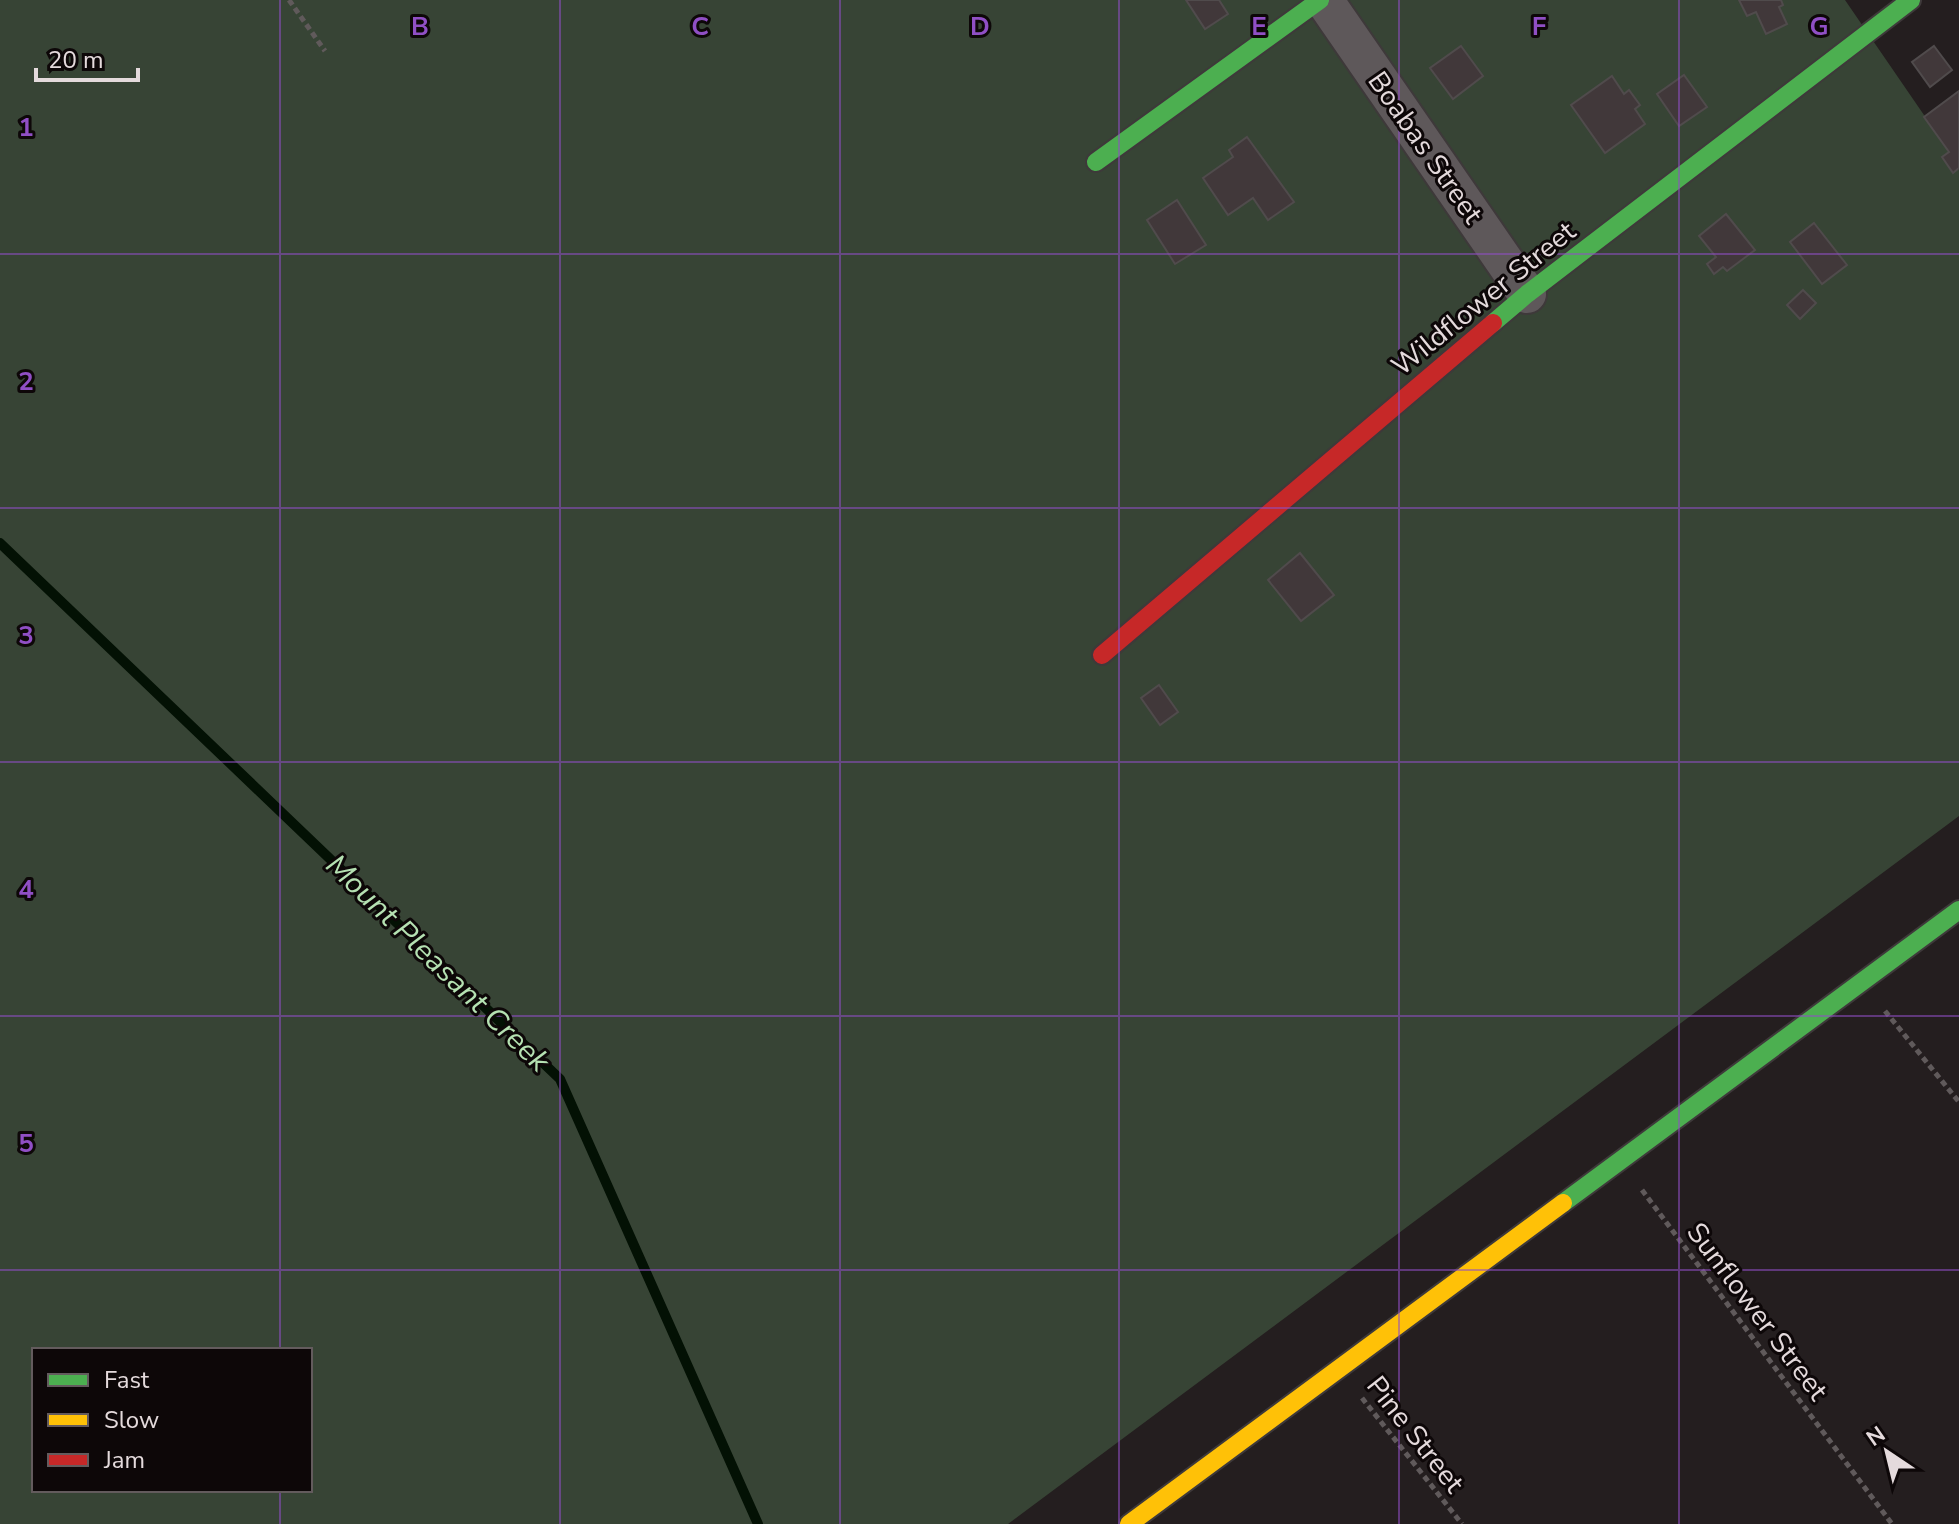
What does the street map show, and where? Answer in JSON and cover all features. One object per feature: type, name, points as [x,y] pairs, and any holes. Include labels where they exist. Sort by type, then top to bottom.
[{"type":"street","points":[[1096,162],[1322,0]]},
{"type":"street","name":"Boabas Street","points":[[1322,0],[1527,294]]},
{"type":"street","name":"Wildflower Street","points":[[1102,655],[1527,294],[1911,0]]},
{"type":"street","points":[[1129,1524],[1959,910]]},
{"type":"path","points":[[289,0],[325,51]]},
{"type":"path","points":[[1861,982],[1959,1102]]},
{"type":"path","name":"Sunflower Street","points":[[1620,1160],[1892,1524]]},
{"type":"path","name":"Pine Street","points":[[1339,1369],[1462,1524]]},
{"type":"green space","points":[[0,0],[1845,0],[1959,166],[1959,816],[1008,1524],[0,1524]]},
{"type":"building","points":[[1186,0],[1219,0],[1228,14],[1205,29]]},
{"type":"building","points":[[1739,0],[1781,0],[1783,5],[1779,7],[1787,24],[1766,34],[1756,12],[1747,16]]},
{"type":"building","points":[[1461,46],[1483,76],[1453,99],[1430,68]]},
{"type":"building","points":[[1934,46],[1952,70],[1930,87],[1912,62]]},
{"type":"building","points":[[1684,75],[1707,107],[1679,126],[1657,94]]},
{"type":"building","points":[[1612,76],[1624,94],[1629,90],[1640,105],[1635,109],[1645,124],[1605,153],[1571,105]]},
{"type":"building","points":[[1959,91],[1959,168],[1953,173],[1942,157],[1949,152],[1924,117]]},
{"type":"building","points":[[1247,137],[1294,202],[1268,220],[1253,198],[1228,215],[1203,178],[1233,157],[1229,150]]},
{"type":"building","points":[[1177,200],[1206,245],[1175,264],[1147,220]]},
{"type":"building","points":[[1726,214],[1755,250],[1727,271],[1723,267],[1714,274],[1707,264],[1716,257],[1699,236]]},
{"type":"building","points":[[1814,223],[1847,265],[1822,284],[1790,242]]},
{"type":"building","points":[[1803,290],[1816,303],[1800,319],[1787,305]]},
{"type":"building","points":[[1300,553],[1334,595],[1301,621],[1268,580]]},
{"type":"building","points":[[1159,685],[1178,712],[1160,725],[1141,698]]},
{"type":"waterway","name":"Mount Pleasant Creek","points":[[0,543],[560,1079],[758,1524]]},
{"type":"traffic: fast","points":[[1096,162],[1320,0]]},
{"type":"traffic: fast","points":[[1493,323],[1911,0]]},
{"type":"traffic: fast","points":[[1563,1203],[1959,910]]},
{"type":"traffic: slow","points":[[1129,1524],[1563,1203]]},
{"type":"traffic: jam","points":[[1102,655],[1493,323]]}]
